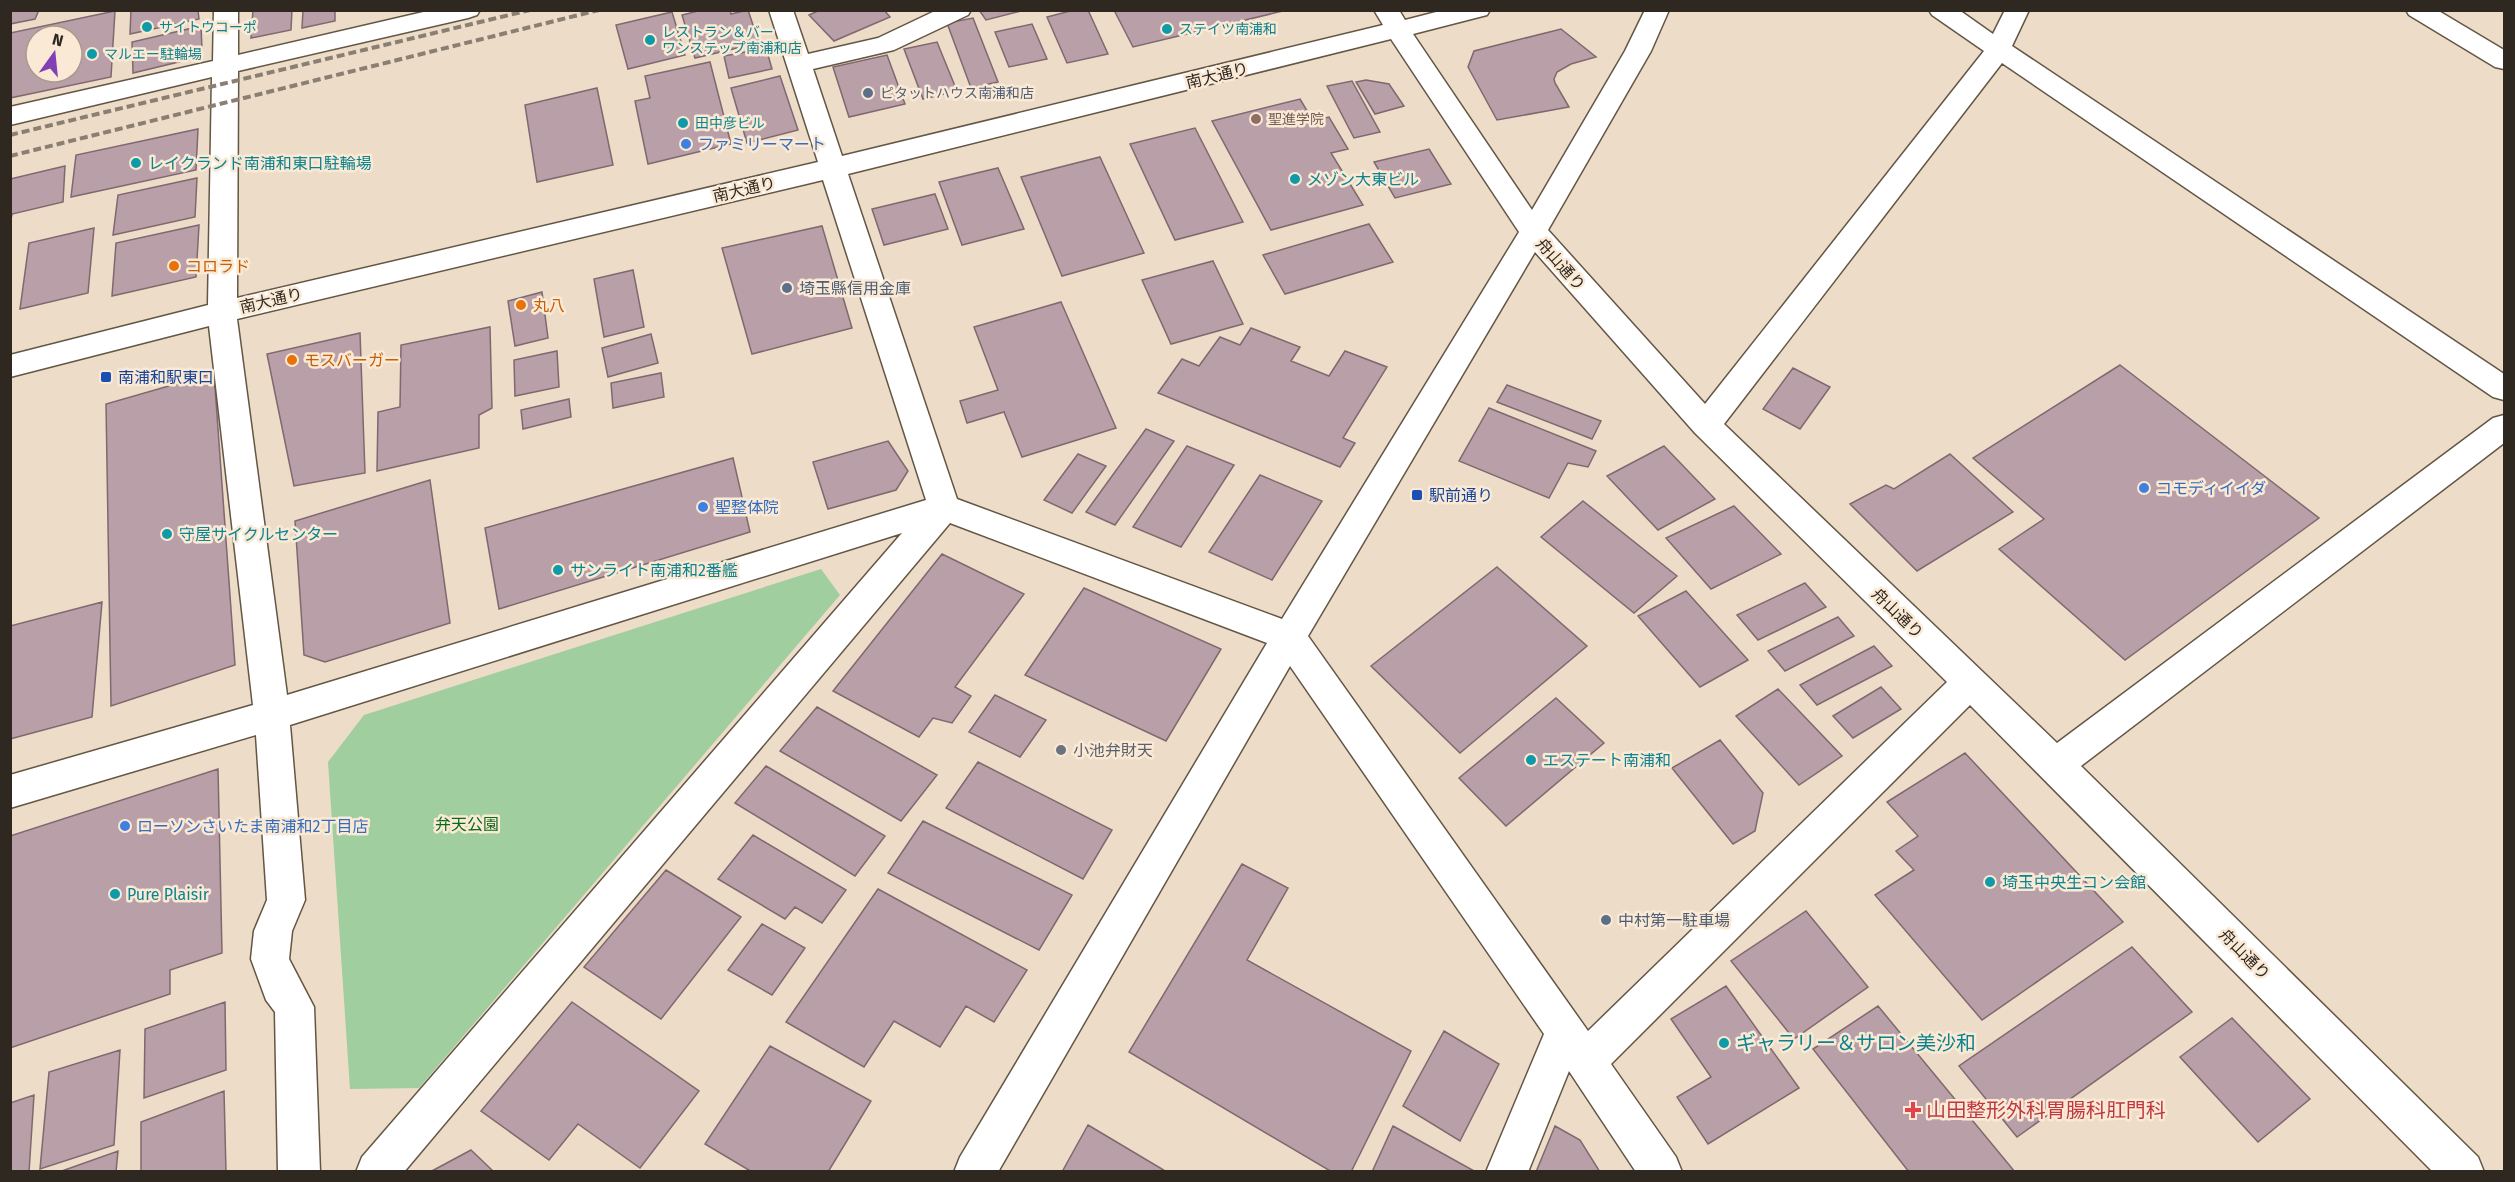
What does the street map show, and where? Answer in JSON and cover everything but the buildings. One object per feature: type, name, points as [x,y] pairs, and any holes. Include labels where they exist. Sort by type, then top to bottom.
[{"type":"street","points":[[226,10],[222,312],[272,716],[286,900],[273,931],[270,959],[280,986],[294,1007],[299,1172]]},
{"type":"street","points":[[10,116],[468,10]]},
{"type":"street","points":[[782,10],[944,507]]},
{"type":"street","points":[[799,64],[885,44],[959,10]]},
{"type":"street","name":"南大通り","points":[[10,366],[222,312],[833,168],[1393,21],[1478,10]]},
{"type":"street","points":[[975,1172],[1289,637],[1533,232],[1638,51],[1657,10]]},
{"type":"street","points":[[1941,10],[2505,389]]},
{"type":"street","points":[[1706,425],[1998,50],[2017,10]]},
{"type":"street","points":[[2418,10],[2505,61]]},
{"type":"street","name":"舟山通り","points":[[1393,21],[1533,232],[1706,425],[2055,765],[2463,1172]]},
{"type":"street","points":[[2055,765],[2505,427]]},
{"type":"street","points":[[377,1172],[944,507]]},
{"type":"street","points":[[10,792],[272,716],[944,507],[1289,637],[1576,1046],[1661,1172]]},
{"type":"street","points":[[1507,1172],[1576,1046],[1970,682]]},
{"type":"green space","name":"弁天公園","points":[[821,569],[840,595],[419,1088],[350,1089],[328,762],[364,715]]},
{"type":"railway","points":[[10,135],[530,10]]},
{"type":"railway","points":[[10,156],[599,10]]},
{"type":"place","name":"サイトウコーポ","points":[[147,27]]},
{"type":"place","name":"ステイツ南浦和","points":[[1167,29]]},
{"type":"place","name":"レストラン＆バー ワンステップ南浦和店","points":[[650,40]]},
{"type":"place","name":"マルエー駐輪場","points":[[92,54]]},
{"type":"place","name":"ピタットハウス南浦和店","points":[[868,93]]},
{"type":"place","name":"聖進学院","points":[[1256,119]]},
{"type":"place","name":"田中彦ビル","points":[[683,123]]},
{"type":"place","name":"ファミリーマート","points":[[686,144]]},
{"type":"place","name":"レイクランド南浦和東口駐輪場","points":[[136,163]]},
{"type":"place","name":"メゾン大東ビル","points":[[1295,179]]},
{"type":"place","name":"コロラド","points":[[174,266]]},
{"type":"place","name":"埼玉縣信用金庫","points":[[787,288]]},
{"type":"place","name":"丸八","points":[[521,305]]},
{"type":"place","name":"モスバーガー","points":[[292,360]]},
{"type":"place","name":"南浦和駅東口","points":[[106,377]]},
{"type":"place","name":"コモディイイダ","points":[[2144,488]]},
{"type":"place","name":"駅前通り","points":[[1417,495]]},
{"type":"place","name":"聖整体院","points":[[703,507]]},
{"type":"place","name":"守屋サイクルセンター","points":[[167,534]]},
{"type":"place","name":"サンライト南浦和2番艦","points":[[558,570]]},
{"type":"place","name":"小池弁財天","points":[[1061,750]]},
{"type":"place","name":"エステート南浦和","points":[[1531,760]]},
{"type":"place","name":"ローソンさいたま南浦和2丁目店","points":[[125,826]]},
{"type":"place","name":"埼玉中央生コン会館","points":[[1990,882]]},
{"type":"place","name":"Pure Plaisir","points":[[115,894]]},
{"type":"place","name":"中村第一駐車場","points":[[1606,920]]},
{"type":"place","name":"ギャラリー＆サロン美沙和","points":[[1724,1043]]},
{"type":"place","name":"山田整形外科胃腸科肛門科","points":[[1913,1110]]}]
